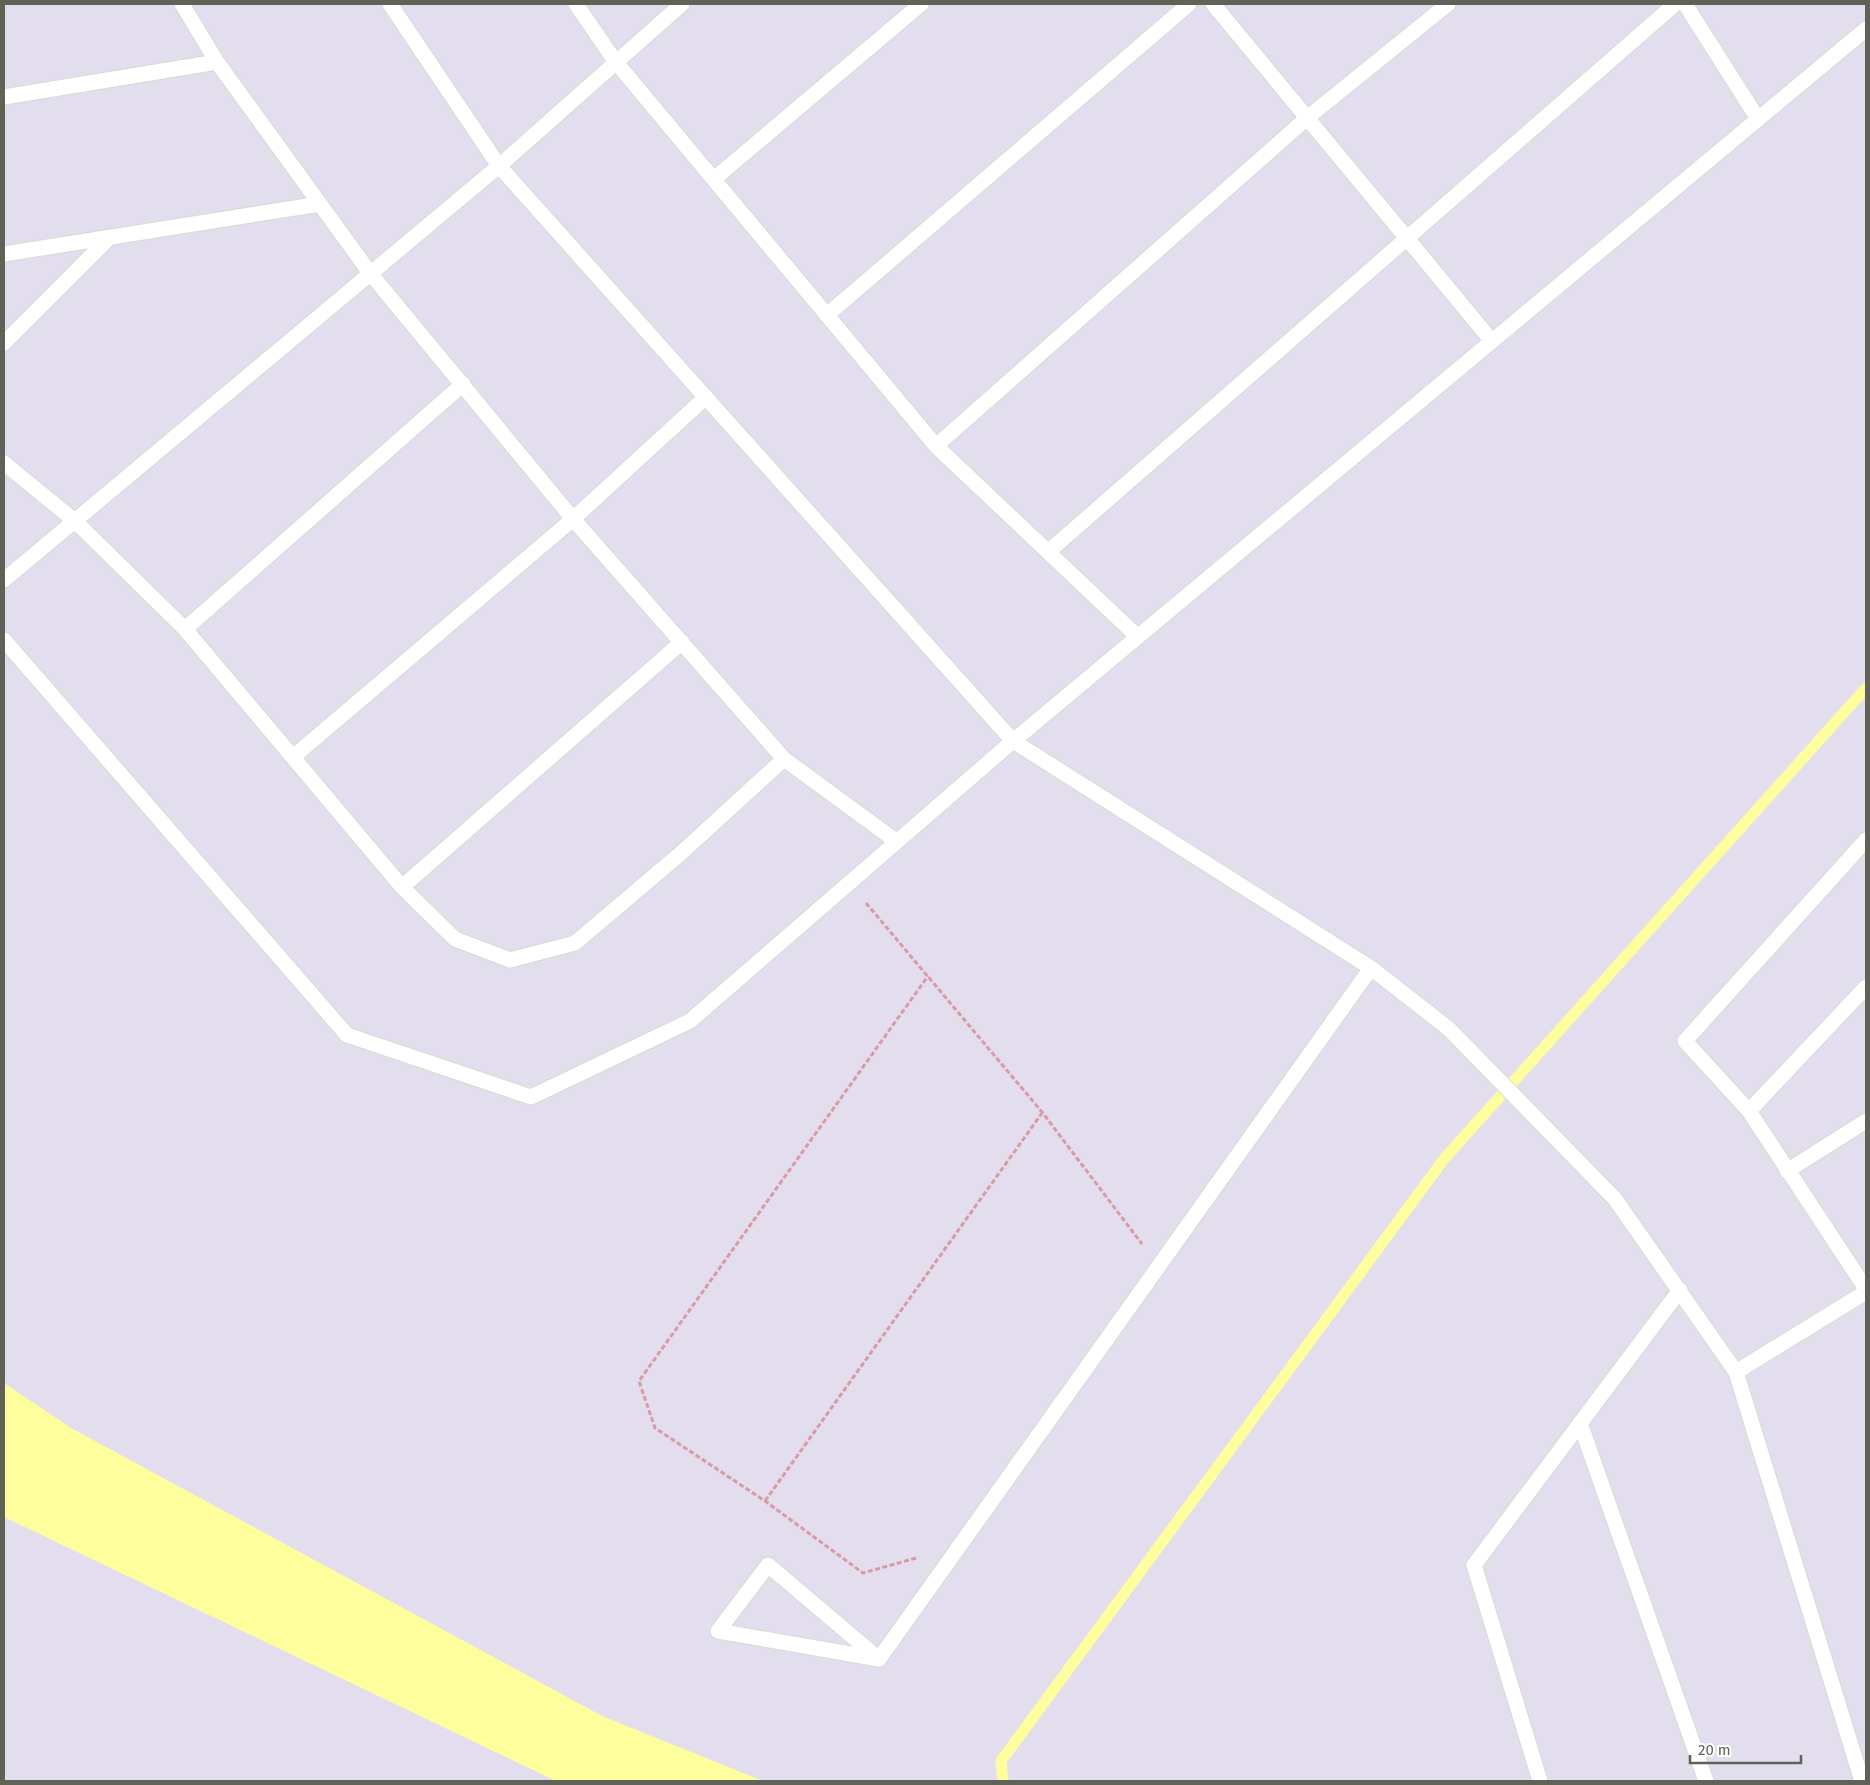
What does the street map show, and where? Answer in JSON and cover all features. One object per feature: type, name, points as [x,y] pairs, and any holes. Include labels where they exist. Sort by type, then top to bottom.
[{"type":"street","points":[[182,4],[217,62],[370,273],[573,519],[784,759],[896,841]]},
{"type":"street","points":[[390,4],[499,166],[1013,741],[1371,968],[1449,1029],[1616,1199],[1736,1372],[1862,1781]]},
{"type":"street","points":[[576,4],[615,61],[936,446],[1138,637]]},
{"type":"street","points":[[4,580],[499,166],[615,61],[682,4]]},
{"type":"street","points":[[714,179],[921,4]]},
{"type":"street","points":[[827,315],[1190,4]]},
{"type":"street","points":[[1213,4],[1491,340]]},
{"type":"street","points":[[936,446],[1307,118],[1448,4]]},
{"type":"street","points":[[1048,552],[1406,237],[1675,4]]},
{"type":"street","points":[[1685,4],[1758,119]]},
{"type":"street","points":[[4,640],[347,1035],[531,1097],[690,1021],[848,882],[1013,741],[1491,340],[1866,29]]},
{"type":"street","points":[[4,97],[217,62]]},
{"type":"street","points":[[4,254],[320,204]]},
{"type":"street","points":[[4,343],[109,238]]},
{"type":"street","points":[[185,628],[463,384]]},
{"type":"street","points":[[293,757],[573,519],[706,397]]},
{"type":"street","points":[[4,463],[75,521],[185,628],[402,887],[455,940],[510,960],[575,943],[680,854],[784,759]]},
{"type":"street","points":[[402,887],[682,642]]},
{"type":"street","points":[[1736,1372],[1866,1291],[1749,1111],[1685,1041],[1866,840]]},
{"type":"street","points":[[879,1659],[1371,968]]},
{"type":"street","points":[[1749,1111],[1866,987]]},
{"type":"street","points":[[1787,1171],[1866,1121]]},
{"type":"street","points":[[1540,1781],[1474,1565],[1680,1290]]},
{"type":"street","points":[[1580,1423],[1706,1781]]},
{"type":"street","points":[[768,1565],[879,1659],[870,1657],[718,1631],[768,1565]]},
{"type":"path","points":[[848,882],[1042,1112],[1143,1245]]},
{"type":"path","points":[[919,1558],[864,1573],[765,1501],[655,1428],[639,1381],[928,976]]},
{"type":"path","points":[[765,1501],[1042,1112]]},
{"type":"shaded area","points":[[4,1383],[71,1428],[602,1716],[763,1781],[556,1781],[4,1517]]},
{"type":"waterway","points":[[1003,1781],[1001,1761],[1444,1159],[1866,688]]}]
